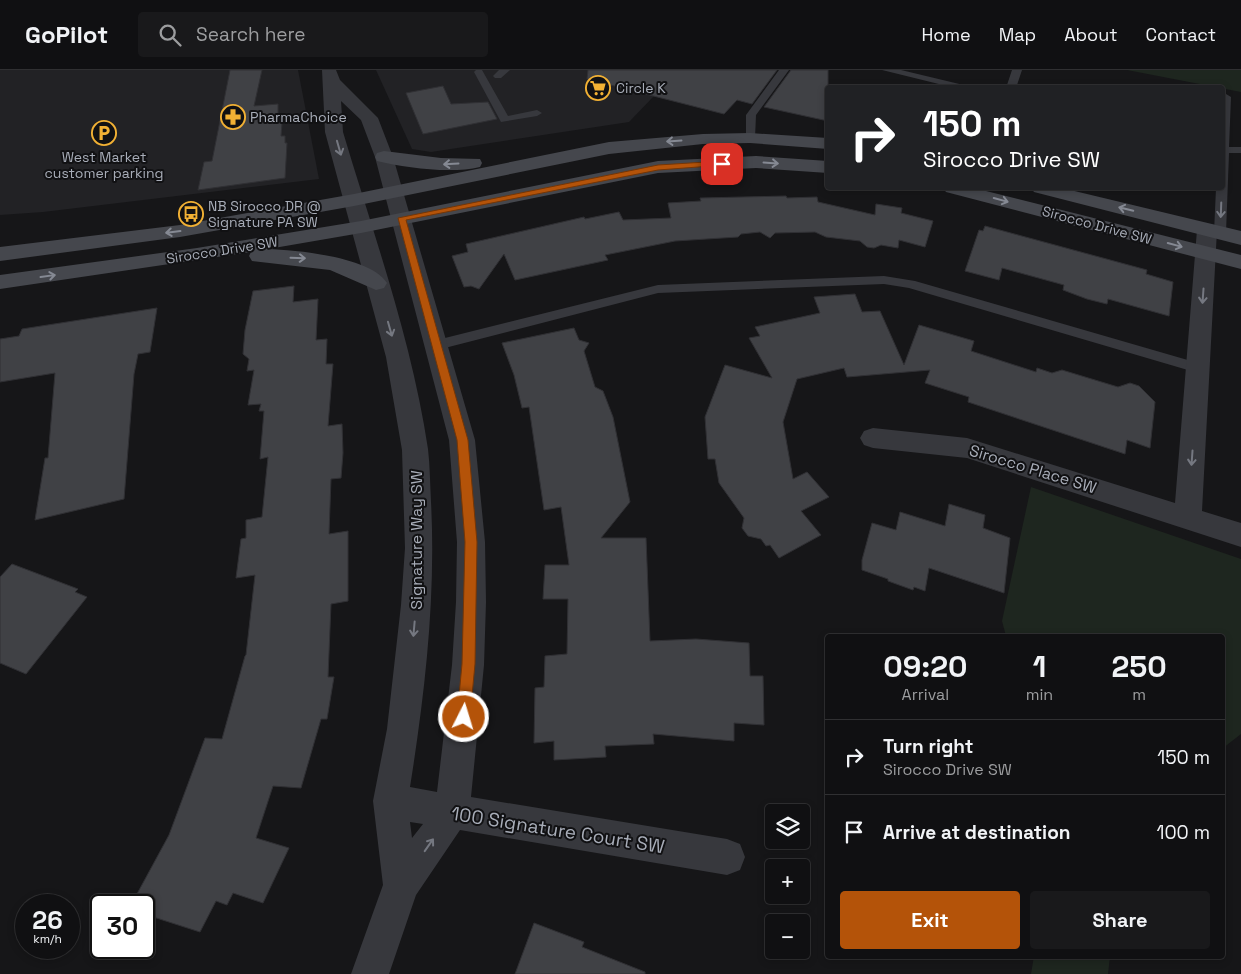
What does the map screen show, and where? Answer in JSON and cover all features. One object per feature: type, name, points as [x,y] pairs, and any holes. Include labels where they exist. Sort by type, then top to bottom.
[{"type":"street","name":"Signature Way SW","points":[[330,76],[369,118],[384,157],[462,440],[471,542],[468,664],[452,812],[401,885],[370,974]]},
{"type":"street","name":"Signature Way SW","points":[[330,76],[334,132],[398,357],[415,450],[419,497],[417,586],[411,664],[390,801],[401,885]]},
{"type":"street","name":"Sirocco Drive SW","points":[[0,254],[180,231],[354,200],[609,148],[703,139],[750,138],[825,144]]},
{"type":"street","points":[[384,157],[432,164],[481,162],[516,167]]},
{"type":"street","name":"Sirocco Drive SW","points":[[0,282],[197,255],[360,227],[658,167],[756,162],[825,167]]},
{"type":"street","name":"Sirocco Drive SW","points":[[964,190],[1211,238],[1241,238]]},
{"type":"street","name":"Sirocco Drive SW","points":[[1048,190],[1211,238],[1241,262]]},
{"type":"street","points":[[1188,518],[1198,368],[1211,238]]},
{"type":"street","points":[[197,255],[273,256],[321,260],[351,268],[376,282]]},
{"type":"street","name":"Sirocco Place SW","points":[[873,438],[967,448],[1241,535]]},
{"type":"street","name":"100 Signature Court SW","points":[[390,801],[727,857]]},
{"type":"lane","points":[[750,138],[751,115],[784,70]]},
{"type":"lane","points":[[887,70],[957,85]]},
{"type":"lane","points":[[1012,85],[1017,70]]},
{"type":"lane","points":[[479,72],[505,120],[537,113]]},
{"type":"lane","points":[[1225,115],[1226,97]]},
{"type":"lane","points":[[1225,150],[1241,150]]},
{"type":"lane","points":[[1211,238],[1221,190]]},
{"type":"lane","points":[[437,344],[658,288],[884,280],[910,284],[1198,368]]},
{"type":"shaded area","name":"West Market customer parking","points":[[0,70],[298,70],[319,179],[43,212],[0,215]]},
{"type":"shaded area","points":[[376,70],[679,70],[629,122],[431,152],[412,149]]},
{"type":"shaded area","points":[[1127,70],[1241,70],[1241,92],[1225,89],[1225,85],[1205,85]]},
{"type":"shaded area","points":[[1031,487],[1241,559],[1241,734],[1225,746],[1225,634],[1005,634],[1002,621]]},
{"type":"shaded area","points":[[1034,959],[1110,959],[1108,974],[1031,974]]},
{"type":"building","points":[[230,70],[262,70],[254,106],[278,104],[278,123],[282,123],[281,136],[285,136],[285,143],[287,143],[285,178],[198,190],[204,162],[212,161]]},
{"type":"building","points":[[588,70],[777,70],[752,104],[737,100],[724,114],[587,79]]},
{"type":"building","points":[[791,70],[828,70],[828,85],[825,85],[825,120],[764,107]]},
{"type":"building","points":[[443,86],[451,104],[488,102],[497,119],[423,134],[406,93]]},
{"type":"building","points":[[786,196],[787,198],[817,197],[818,202],[875,215],[876,204],[902,208],[901,213],[933,221],[925,247],[899,240],[898,248],[881,245],[874,248],[867,247],[860,241],[826,237],[815,232],[775,233],[770,238],[760,232],[741,234],[738,237],[675,241],[605,255],[608,260],[515,280],[504,254],[479,289],[471,286],[464,287],[452,256],[468,252],[466,244],[584,217],[585,219],[619,212],[623,220],[671,218],[668,203],[701,201],[700,198]]},
{"type":"building","points":[[985,226],[1147,270],[1146,274],[1173,282],[1169,316],[1108,299],[1107,304],[1087,299],[1063,290],[1064,285],[1002,268],[999,280],[965,271],[979,230],[983,231]]},
{"type":"building","points":[[294,286],[293,302],[318,299],[316,340],[327,339],[326,364],[333,364],[328,426],[342,424],[343,453],[341,478],[331,479],[329,534],[348,531],[348,601],[331,604],[328,677],[334,677],[327,719],[321,719],[301,788],[273,786],[256,838],[289,848],[263,903],[233,893],[227,905],[216,901],[200,932],[155,918],[155,894],[137,894],[169,835],[205,738],[222,739],[246,655],[255,575],[236,578],[241,539],[246,538],[246,520],[262,517],[268,457],[260,459],[264,411],[259,411],[261,404],[248,405],[254,370],[247,371],[249,359],[243,354],[245,330],[253,291]]},
{"type":"building","points":[[855,294],[862,312],[880,311],[904,365],[919,325],[974,341],[971,351],[1036,372],[1037,368],[1052,373],[1062,370],[1118,387],[1130,383],[1139,386],[1155,402],[1150,448],[1127,440],[1125,454],[968,402],[969,397],[925,383],[930,370],[847,377],[844,368],[797,379],[783,422],[793,479],[807,472],[829,497],[801,511],[821,535],[779,558],[770,545],[766,546],[761,539],[748,536],[742,528],[744,518],[719,483],[715,459],[708,459],[705,417],[725,365],[772,378],[749,338],[760,336],[755,327],[820,313],[814,297]]},
{"type":"building","points":[[157,308],[150,352],[138,354],[134,374],[124,499],[35,520],[45,458],[48,458],[55,373],[0,382],[0,339],[19,336],[22,329]]},
{"type":"building","points":[[574,328],[579,340],[589,343],[584,351],[595,387],[603,391],[613,417],[630,502],[601,538],[646,538],[650,641],[696,639],[749,643],[750,676],[763,676],[764,725],[734,723],[734,741],[653,734],[654,744],[605,746],[606,757],[554,760],[554,741],[534,743],[535,688],[544,687],[545,656],[567,654],[568,599],[543,599],[545,565],[569,565],[561,507],[544,510],[529,407],[522,408],[514,375],[502,343]]},
{"type":"building","points":[[949,504],[985,515],[983,528],[1010,538],[1004,593],[929,568],[925,591],[914,587],[913,590],[862,570],[862,560],[872,523],[896,530],[900,512],[945,526]]},
{"type":"building","points":[[12,564],[78,589],[75,592],[87,597],[26,674],[0,663],[0,577]]},
{"type":"building","points":[[534,923],[584,942],[582,947],[645,972],[645,974],[515,974]]},
{"type":"place","name":"Circle K","points":[[598,88]]},
{"type":"place","name":"PharmaChoice","points":[[233,117]]},
{"type":"place","name":"West Market customer parking","points":[[104,133]]},
{"type":"place","name":"NB Sirocco DR @ Signature PA SW","points":[[191,214]]},
{"type":"route","points":[[464,717],[470,602],[471,542],[468,488],[462,440],[402,218],[658,167],[722,164]]}]
